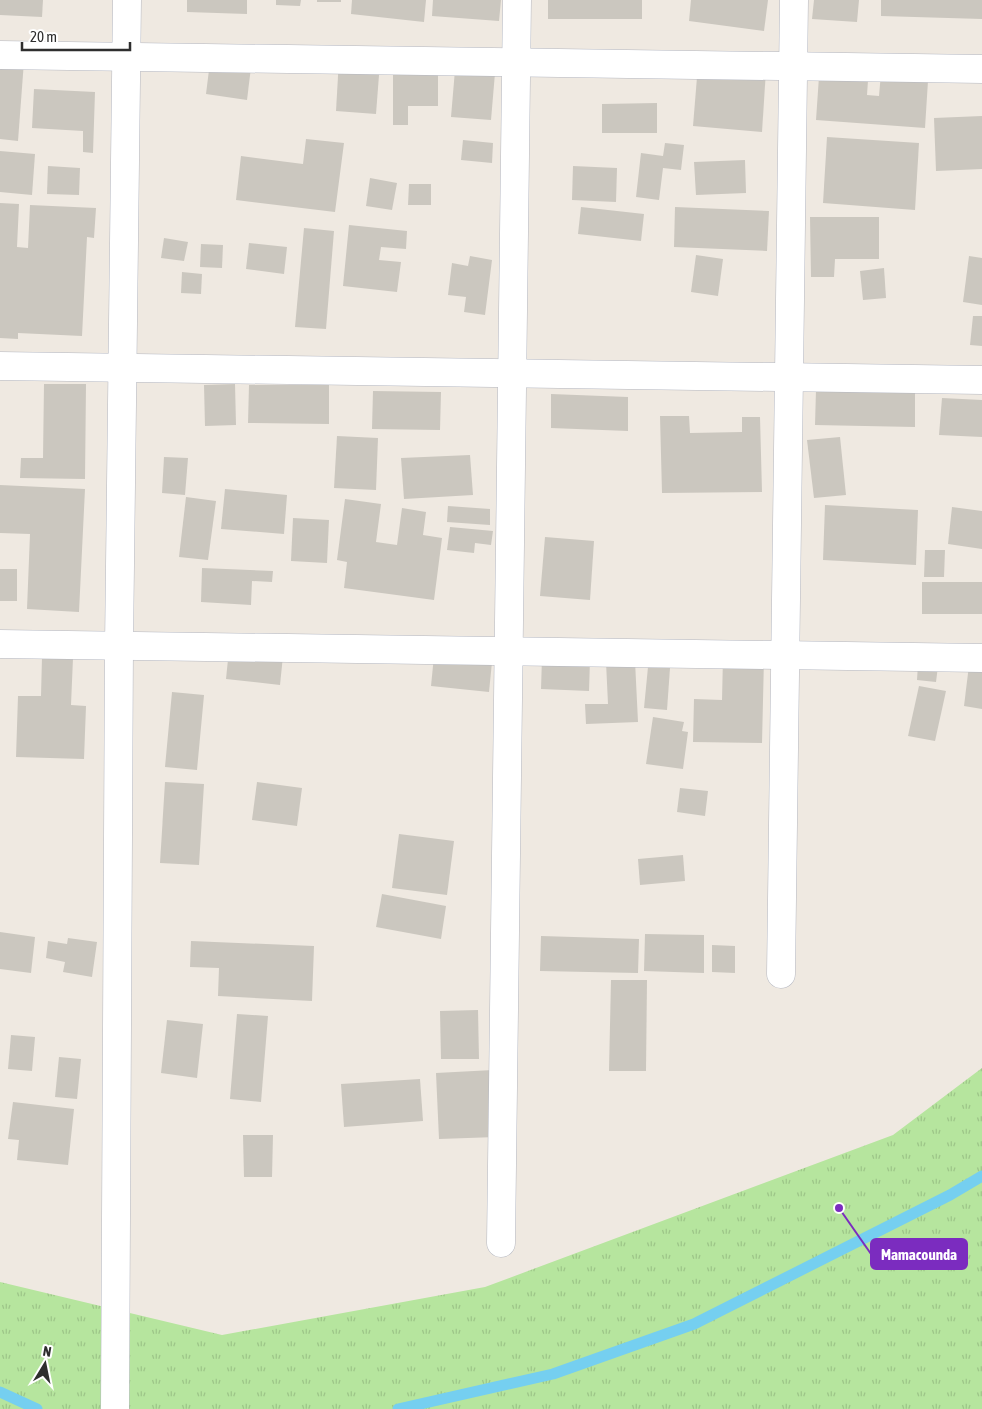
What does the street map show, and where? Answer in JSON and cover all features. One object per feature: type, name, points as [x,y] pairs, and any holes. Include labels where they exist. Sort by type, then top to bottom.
[{"type":"street","points":[[115,1409],[119,646],[127,0]]},
{"type":"street","points":[[502,1243],[517,0]]},
{"type":"street","points":[[781,974],[794,0]]},
{"type":"street","points":[[0,55],[982,69]]},
{"type":"street","points":[[0,366],[982,380]]},
{"type":"street","points":[[0,644],[982,658]]},
{"type":"green space","points":[[982,1068],[982,1409],[0,1409],[0,1282],[222,1335],[485,1287],[893,1135]]},
{"type":"building","points":[[0,0],[43,0],[42,17],[0,15]]},
{"type":"building","points":[[187,0],[247,0],[247,14],[187,12]]},
{"type":"building","points":[[276,0],[301,0],[300,6],[276,5]]},
{"type":"building","points":[[317,0],[341,0],[341,2],[317,2]]},
{"type":"building","points":[[352,0],[426,0],[424,22],[351,14]]},
{"type":"building","points":[[433,0],[501,0],[499,21],[432,16]]},
{"type":"building","points":[[548,0],[642,0],[642,19],[548,19]]},
{"type":"building","points":[[691,0],[768,0],[764,31],[689,21]]},
{"type":"building","points":[[814,0],[859,0],[857,22],[812,19]]},
{"type":"building","points":[[881,0],[982,0],[982,19],[881,16]]},
{"type":"building","points":[[211,54],[252,59],[247,100],[206,94]]},
{"type":"building","points":[[0,59],[24,61],[18,141],[0,139]]},
{"type":"building","points":[[339,59],[380,62],[376,114],[336,111]]},
{"type":"building","points":[[882,61],[929,65],[925,128],[816,120],[820,62],[869,66],[867,95],[879,96]]},
{"type":"building","points":[[698,65],[766,70],[762,132],[693,126]]},
{"type":"building","points":[[393,70],[438,70],[438,106],[408,106],[408,125],[393,125]]},
{"type":"building","points":[[455,70],[495,73],[491,120],[451,117]]},
{"type":"building","points":[[34,89],[95,92],[93,153],[83,152],[83,131],[32,128]]},
{"type":"building","points":[[657,103],[657,133],[602,133],[602,104]]},
{"type":"building","points":[[982,116],[982,169],[936,171],[934,118]]},
{"type":"building","points":[[827,137],[919,143],[915,210],[823,203]]},
{"type":"building","points":[[306,139],[344,143],[335,212],[236,200],[241,156],[303,164]]},
{"type":"building","points":[[463,140],[493,143],[492,163],[461,160]]},
{"type":"building","points":[[665,143],[684,145],[681,170],[663,168],[659,200],[636,197],[641,153],[663,156]]},
{"type":"building","points":[[0,151],[35,154],[32,195],[0,192]]},
{"type":"building","points":[[745,160],[746,193],[696,195],[694,162]]},
{"type":"building","points":[[48,166],[80,168],[79,195],[47,194]]},
{"type":"building","points":[[573,166],[617,168],[616,202],[572,200]]},
{"type":"building","points":[[370,178],[397,183],[392,210],[366,206]]},
{"type":"building","points":[[409,184],[431,184],[431,205],[408,205]]},
{"type":"building","points":[[0,203],[19,204],[17,247],[28,248],[30,205],[96,208],[94,238],[87,237],[82,336],[18,333],[18,339],[0,338]]},
{"type":"building","points":[[581,207],[644,214],[641,241],[578,234]]},
{"type":"building","points":[[675,207],[769,211],[767,251],[674,247]]},
{"type":"building","points":[[810,217],[879,217],[879,259],[835,259],[834,277],[811,277]]},
{"type":"building","points":[[349,225],[407,231],[406,249],[381,247],[379,260],[401,262],[397,292],[343,286]]},
{"type":"building","points":[[304,228],[334,231],[326,329],[295,327]]},
{"type":"building","points":[[164,238],[188,242],[184,261],[161,258]]},
{"type":"building","points":[[249,243],[287,247],[284,274],[246,269]]},
{"type":"building","points":[[201,244],[223,245],[222,268],[200,267]]},
{"type":"building","points":[[696,255],[723,259],[718,296],[691,292]]},
{"type":"building","points":[[470,256],[492,260],[485,315],[464,312],[466,297],[448,295],[452,263],[468,266]]},
{"type":"building","points":[[969,256],[982,258],[982,305],[963,302]]},
{"type":"building","points":[[884,268],[886,298],[863,300],[860,271]]},
{"type":"building","points":[[182,272],[202,274],[201,294],[181,293]]},
{"type":"building","points":[[973,316],[982,316],[982,346],[970,345]]},
{"type":"building","points":[[44,384],[86,384],[85,479],[20,478],[21,458],[43,458]]},
{"type":"building","points":[[235,384],[236,425],[205,426],[204,385]]},
{"type":"building","points":[[249,385],[329,385],[329,424],[248,423]]},
{"type":"building","points":[[816,390],[915,392],[915,427],[815,425]]},
{"type":"building","points":[[373,391],[441,392],[440,430],[372,429]]},
{"type":"building","points":[[551,394],[628,397],[628,431],[551,428]]},
{"type":"building","points":[[942,398],[982,400],[982,437],[939,435]]},
{"type":"building","points":[[660,416],[689,416],[690,433],[742,432],[742,417],[760,417],[762,492],[662,493]]},
{"type":"building","points":[[337,436],[378,438],[376,490],[334,488]]},
{"type":"building","points":[[840,437],[846,495],[814,498],[807,440]]},
{"type":"building","points":[[470,455],[473,495],[404,499],[401,458]]},
{"type":"building","points":[[164,457],[188,458],[185,495],[162,493]]},
{"type":"building","points":[[0,485],[85,489],[79,612],[27,609],[30,534],[0,533]]},
{"type":"building","points":[[225,489],[287,495],[284,534],[221,529]]},
{"type":"building","points":[[186,497],[216,501],[208,560],[179,557]]},
{"type":"building","points":[[345,499],[381,504],[376,542],[397,545],[402,508],[426,512],[423,535],[442,538],[434,600],[344,588],[347,562],[337,560]]},
{"type":"building","points":[[825,505],[918,510],[916,565],[823,560]]},
{"type":"building","points":[[448,506],[490,509],[490,525],[447,522]]},
{"type":"building","points":[[952,507],[982,511],[982,549],[948,544]]},
{"type":"building","points":[[293,518],[329,520],[327,563],[291,561]]},
{"type":"building","points":[[450,527],[493,531],[491,545],[475,543],[474,553],[447,550]]},
{"type":"building","points":[[545,537],[594,541],[590,600],[540,596]]},
{"type":"building","points":[[925,550],[945,550],[944,577],[924,577]]},
{"type":"building","points":[[202,568],[273,571],[272,582],[252,581],[251,605],[201,602]]},
{"type":"building","points":[[0,569],[17,569],[17,601],[0,601]]},
{"type":"building","points":[[922,582],[982,582],[982,614],[922,614]]},
{"type":"building","points":[[230,640],[284,646],[280,685],[226,679]]},
{"type":"building","points":[[435,646],[493,652],[489,692],[431,686]]},
{"type":"building","points":[[42,657],[73,658],[71,705],[86,706],[84,759],[16,757],[18,696],[41,696]]},
{"type":"building","points":[[723,657],[764,658],[762,743],[693,742],[694,699],[722,700]]},
{"type":"building","points":[[970,657],[982,659],[982,709],[964,706]]},
{"type":"building","points":[[542,658],[590,660],[589,691],[541,689]]},
{"type":"building","points":[[635,661],[638,722],[586,724],[585,704],[608,704],[606,662]]},
{"type":"building","points":[[918,664],[938,666],[936,682],[917,680]]},
{"type":"building","points":[[648,667],[670,668],[667,710],[644,708]]},
{"type":"building","points":[[919,686],[946,691],[935,741],[908,736]]},
{"type":"building","points":[[172,692],[204,695],[197,770],[165,767]]},
{"type":"building","points":[[653,717],[684,722],[682,731],[688,732],[683,769],[646,764]]},
{"type":"building","points":[[165,782],[204,784],[199,865],[160,863]]},
{"type":"building","points":[[257,782],[302,788],[297,826],[252,820]]},
{"type":"building","points":[[680,788],[708,791],[705,816],[677,812]]},
{"type":"building","points":[[399,834],[454,841],[447,895],[392,888]]},
{"type":"building","points":[[683,855],[685,881],[640,885],[638,859]]},
{"type":"building","points":[[382,894],[446,906],[441,939],[376,927]]},
{"type":"building","points":[[0,932],[35,937],[31,973],[0,969]]},
{"type":"building","points":[[645,934],[704,935],[704,973],[644,971]]},
{"type":"building","points":[[541,936],[639,939],[638,973],[540,971]]},
{"type":"building","points":[[68,938],[97,942],[92,977],[63,972],[65,962],[46,958],[48,941],[67,944]]},
{"type":"building","points":[[191,941],[314,946],[312,1001],[218,996],[219,968],[190,967]]},
{"type":"building","points":[[712,945],[735,946],[735,973],[712,972]]},
{"type":"building","points":[[611,980],[647,980],[646,1071],[609,1071]]},
{"type":"building","points":[[478,1010],[479,1059],[441,1059],[440,1011]]},
{"type":"building","points":[[237,1014],[268,1016],[261,1102],[230,1099]]},
{"type":"building","points":[[167,1020],[203,1024],[197,1078],[161,1073]]},
{"type":"building","points":[[11,1035],[35,1037],[32,1071],[8,1069]]},
{"type":"building","points":[[59,1057],[81,1059],[77,1099],[55,1097]]},
{"type":"building","points":[[493,1070],[496,1137],[439,1139],[436,1073]]},
{"type":"building","points":[[420,1079],[423,1121],[344,1127],[341,1084]]},
{"type":"building","points":[[13,1102],[74,1109],[68,1165],[17,1160],[19,1140],[8,1139]]},
{"type":"building","points":[[243,1135],[273,1135],[272,1177],[244,1177]]},
{"type":"waterway","points":[[398,1409],[553,1374],[694,1324],[950,1195],[982,1176]]},
{"type":"waterway","points":[[0,1392],[37,1409]]},
{"type":"place","name":"Mamacounda","points":[[839,1208]]}]
